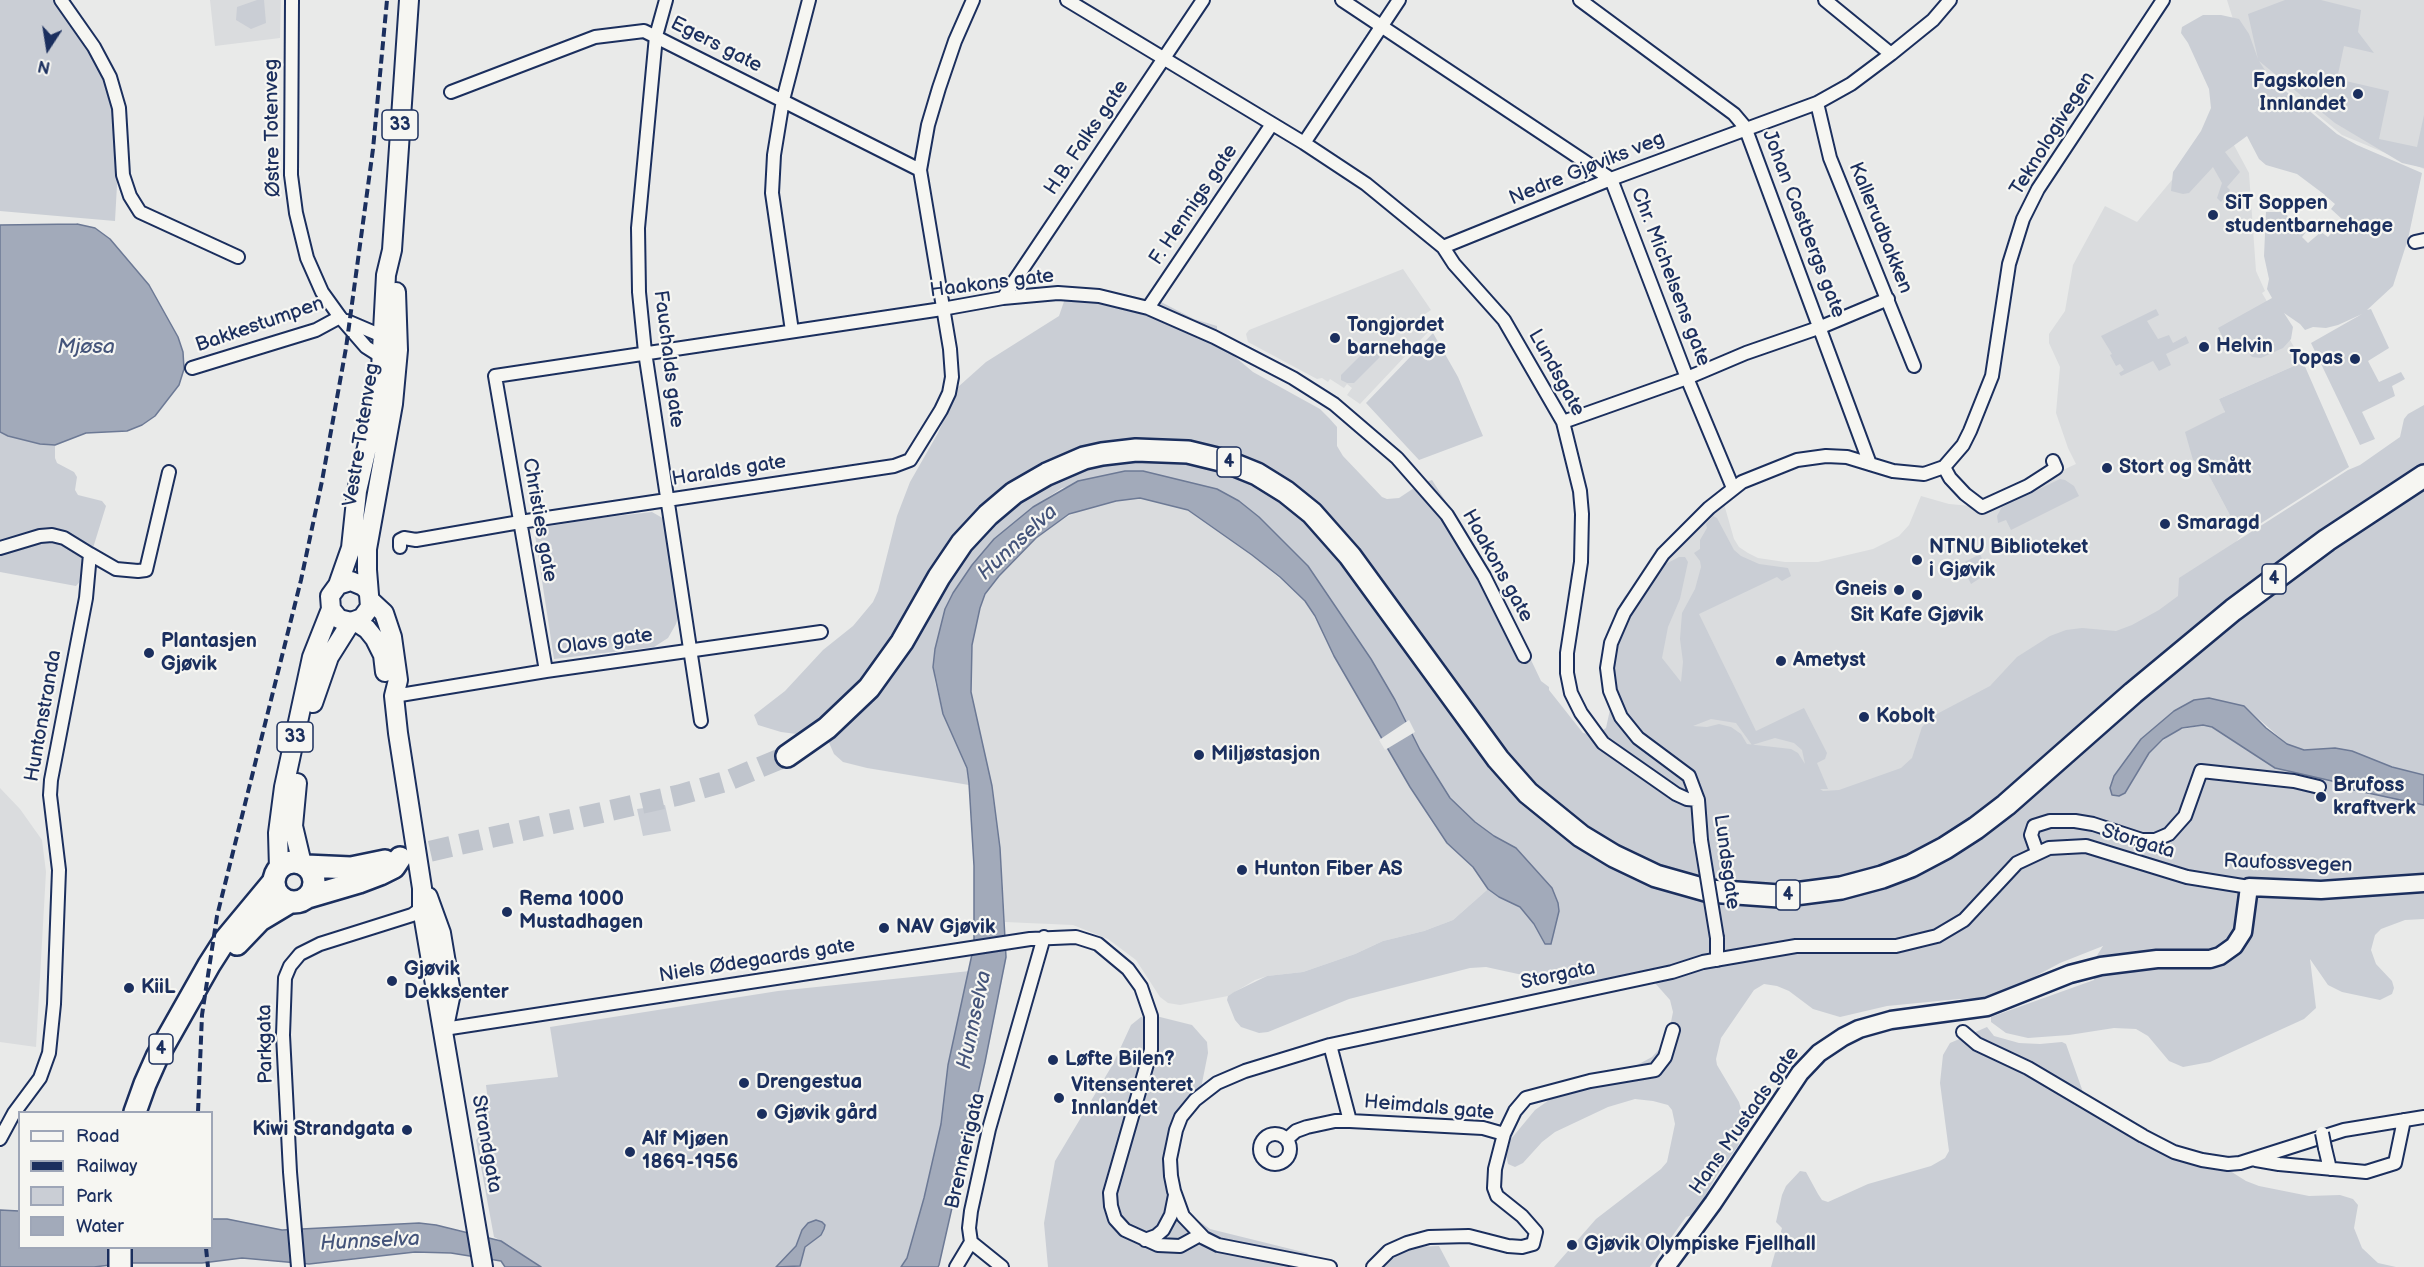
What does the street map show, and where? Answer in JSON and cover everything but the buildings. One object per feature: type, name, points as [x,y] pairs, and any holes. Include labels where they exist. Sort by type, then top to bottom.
[{"type":"highway","name":"4","points":[[787,756],[827,728],[869,688],[902,642],[939,577],[962,543],[988,514],[1014,493],[1047,474],[1102,454],[1136,450],[1188,452],[1225,461],[1257,474],[1286,492],[1318,519],[1350,556],[1498,759],[1541,805],[1581,836],[1637,868],[1690,887],[1757,896],[1822,891],[1863,883],[1898,872],[1959,840],[2006,805],[2133,693],[2233,610],[2327,540],[2424,476]]},
{"type":"highway","name":"4","points":[[136,1111],[157,1057],[196,989],[225,940],[276,875],[290,862],[351,868],[400,858],[394,867],[380,874],[299,900],[260,920],[196,989]]},
{"type":"highway","points":[[276,875],[278,894],[299,900],[313,891],[314,878],[304,865]]},
{"type":"highway","points":[[120,1249],[120,1267]]},
{"type":"main road","name":"Vestre Totenveg","points":[[338,585],[351,548],[361,471],[392,353],[382,336],[386,275],[392,250],[409,0]]},
{"type":"main road","name":"Vestre Totenveg","points":[[369,596],[366,570],[370,530],[393,404],[395,275],[392,250]]},
{"type":"main road","points":[[338,585],[351,581],[363,586],[369,596]]},
{"type":"main road","name":"33","points":[[276,875],[278,833],[284,787],[312,657],[331,609],[330,596],[338,585]]},
{"type":"main road","name":"33","points":[[304,865],[293,819],[304,743],[321,675],[329,657],[353,622],[367,614],[369,596]]},
{"type":"main road","name":"Strandgata","points":[[369,596],[384,613],[390,630],[398,680],[394,696]]},
{"type":"main road","points":[[331,609],[339,619],[353,622]]},
{"type":"main road","name":"Strandgata","points":[[353,622],[367,629],[380,647],[386,681],[394,696],[435,994],[444,1029],[483,1267]]},
{"type":"main road","name":"Raufossvegen","points":[[2250,887],[2321,890],[2424,883]]},
{"type":"main road","name":"Hans Mustads gate","points":[[1666,1267],[1713,1203],[1790,1086],[1819,1053],[1843,1037],[1876,1023],[1987,1007],[2070,974],[2101,966],[2157,959],[2201,960],[2220,956],[2234,946],[2243,932],[2250,887]]},
{"type":"main road","name":"Strandgata","points":[[422,888],[430,899],[441,933],[449,983],[450,993],[444,1029]]},
{"type":"street","points":[[61,0],[94,46],[110,77],[119,108],[123,175],[130,196],[140,212],[238,257]]},
{"type":"street","name":"Østre Totenveg","points":[[292,0],[291,175],[296,213],[307,258],[322,292],[340,317],[366,346],[392,353]]},
{"type":"street","name":"Fauchalds gate","points":[[666,0],[656,36],[637,244],[645,352],[701,721]]},
{"type":"street","points":[[792,331],[772,193],[774,154],[783,100],[808,0]]},
{"type":"street","name":"Haralds gate","points":[[400,547],[400,540],[404,538],[416,540],[520,522],[894,466],[910,460],[941,410],[952,377],[950,349],[920,170],[928,125],[939,88],[955,40],[973,0]]},
{"type":"street","name":"Lundsgate","points":[[1067,0],[1304,143],[1374,190],[1443,247],[1454,264],[1504,320],[1563,422],[1575,469],[1582,514],[1581,562],[1567,653],[1567,673],[1571,693],[1581,713],[1603,743],[1676,794],[1698,800],[1701,840],[1717,938],[1717,960]]},
{"type":"street","name":"H.B. Falks gate","points":[[1003,298],[1203,0]]},
{"type":"street","name":"Chr. Michelsens gate","points":[[1342,0],[1611,179],[1687,378],[1733,488]]},
{"type":"street","points":[[1304,143],[1399,0]]},
{"type":"street","name":"Johan Castbergs gate","points":[[1580,0],[1734,114],[1746,128],[1870,464]]},
{"type":"street","points":[[1825,0],[1891,54]]},
{"type":"street","name":"Nedre Gjøviks veg","points":[[1443,247],[1611,179],[1817,103],[1851,84],[1891,54],[1933,20],[1950,0]]},
{"type":"street","name":"Teknologivegen","points":[[1944,467],[1966,438],[1992,376],[2009,264],[2023,219],[2038,189],[2163,0]]},
{"type":"street","name":"Egers gate","points":[[451,92],[595,37],[644,31],[920,170]]},
{"type":"street","name":"Kallerudbakken","points":[[1817,103],[1830,158],[1914,366]]},
{"type":"street","name":"F. Hennigs gate","points":[[1148,308],[1272,124]]},
{"type":"street","name":"Haakons gate","points":[[495,376],[1003,298],[1058,293],[1099,296],[1148,308],[1214,337],[1293,378],[1341,410],[1397,458],[1423,485],[1458,531],[1484,576],[1524,656]]},
{"type":"street","points":[[1563,422],[1687,378],[1746,352],[1821,327],[1888,299]]},
{"type":"street","name":"Østre Totenveg","points":[[340,317],[382,336]]},
{"type":"street","name":"Bakkestumpen","points":[[192,368],[316,330],[340,317]]},
{"type":"street","name":"Christies gate","points":[[495,376],[546,670]]},
{"type":"street","points":[[1698,800],[1689,776],[1638,738],[1621,717],[1610,691],[1607,668],[1615,629],[1636,592],[1663,554],[1708,508],[1742,482],[1797,460],[1826,456],[1846,457],[1893,471],[1924,474],[1944,467],[1950,478],[1965,494],[1982,507],[2028,486],[2056,468],[2053,461]]},
{"type":"street","points":[[0,548],[40,536],[52,535],[64,538],[116,569],[146,570],[169,472]]},
{"type":"street","name":"Huntonstranda","points":[[0,1139],[14,1113],[40,1078],[49,1053],[59,922],[59,870],[50,795],[51,780],[86,598],[90,554]]},
{"type":"street","name":"Olavs gate","points":[[394,696],[546,670],[821,632]]},
{"type":"street","points":[[2037,852],[2031,835],[2034,826],[2050,821],[2093,824],[2142,840],[2156,840],[2169,834],[2185,816],[2201,771],[2294,781],[2319,787]]},
{"type":"street","name":"Storgata","points":[[1330,1267],[1218,1245],[1200,1234],[1183,1216],[1175,1195],[1171,1168],[1173,1140],[1181,1117],[1195,1100],[1217,1083],[1242,1072],[1330,1045],[1672,972],[1717,960],[1796,946],[1896,946],[1937,936],[1964,920],[2017,863],[2049,848],[2086,846],[2187,876]]},
{"type":"street","name":"Raufossvegen","points":[[2187,876],[2250,887]]},
{"type":"street","name":"Parkgata","points":[[298,1264],[283,1035],[285,978],[290,966],[300,954],[320,944],[412,915],[422,908]]},
{"type":"street","name":"Niels Ødegaards gate","points":[[444,1029],[967,948],[1044,937],[1076,937],[1098,944],[1128,969],[1142,987],[1149,1005],[1153,1031],[1152,1050],[1110,1193],[1110,1206],[1115,1219],[1125,1230],[1158,1245],[1180,1246],[1200,1234]]},
{"type":"street","name":"Brennerigata","points":[[956,1267],[971,1242],[969,1228],[989,1129],[1044,937]]},
{"type":"street","name":"Heimdals gate","points":[[1373,1267],[1389,1251],[1429,1237],[1468,1236],[1508,1246],[1522,1247],[1533,1244],[1536,1232],[1495,1192],[1495,1169],[1504,1134],[1515,1111],[1527,1098],[1590,1081],[1655,1070],[1665,1057],[1673,1030]]},
{"type":"street","points":[[1963,1032],[1977,1044],[2028,1068],[2143,1136],[2174,1152],[2202,1160],[2228,1164],[2255,1160],[2290,1146],[2344,1131],[2424,1117]]},
{"type":"street","name":"Heimdals gate","points":[[1330,1045],[1350,1121]]},
{"type":"street","points":[[2255,1160],[2366,1172],[2395,1163],[2404,1120]]},
{"type":"street","name":"Heimdals gate","points":[[1287,1138],[1307,1127],[1335,1121],[1483,1128],[1504,1134]]},
{"type":"street","points":[[2322,1133],[2330,1168]]},
{"type":"street","points":[[1145,1240],[1156,1236],[1163,1230],[1171,1215],[1175,1195]]},
{"type":"street","points":[[971,1242],[1002,1267]]},
{"type":"shaded area","points":[[210,0],[281,0],[280,38],[215,46]]},
{"type":"shaded area","name":"Fagskolen Innlandet","points":[[2227,0],[2424,0],[2424,169],[2342,135],[2244,54]]},
{"type":"shaded area","points":[[2221,121],[2249,173],[2256,271],[2265,291],[2262,293],[2303,362],[2219,399],[2225,411],[2193,460],[2207,472],[2241,536],[2181,608],[1831,813],[1718,815],[1636,592],[1722,497],[1734,539],[1739,547],[1758,558],[1785,562],[1818,562],[1873,549],[1899,536],[1909,525],[1921,496],[1949,504],[1982,507],[2076,464],[2056,413],[2060,367],[2049,343],[2049,334],[2065,311],[2073,265],[2105,206],[2137,222]]},
{"type":"shaded area","name":"Tongjordet barnehage","points":[[1403,269],[1431,310],[1425,314],[1424,323],[1428,332],[1360,404],[1347,395],[1352,388],[1347,384],[1344,388],[1330,379],[1328,382],[1322,378],[1317,379],[1248,342],[1246,334],[1249,330]]},
{"type":"shaded area","name":"Hunton Fiber AS","points":[[1140,498],[1188,510],[1253,555],[1305,601],[1431,821],[1447,843],[1473,867],[1488,889],[1453,920],[1424,931],[1383,941],[1355,954],[1303,972],[1267,976],[1255,980],[1228,996],[1180,1005],[1168,1003],[1160,997],[1136,960],[1108,939],[1073,925],[1005,922],[1000,848],[992,786],[971,692],[972,645],[980,608],[985,594],[999,576],[1047,528],[1082,509]]},
{"type":"shaded area","points":[[0,788],[20,809],[42,840],[46,872],[36,1047],[0,1042]]},
{"type":"green space","points":[[0,0],[54,0],[107,80],[120,131],[115,221],[0,211]]},
{"type":"green space","points":[[264,0],[266,23],[251,29],[236,20],[237,7]]},
{"type":"green space","points":[[2285,0],[2321,0],[2361,10],[2358,32],[2374,53],[2344,46],[2337,79],[2389,91],[2379,139],[2417,147],[2424,115],[2424,168],[2402,163],[2335,123],[2259,61],[2270,78],[2337,134],[2422,173],[2408,239],[2393,286],[2367,310],[2371,309],[2389,348],[2368,361],[2379,382],[2401,372],[2405,379],[2392,386],[2395,396],[2362,412],[2375,439],[2360,445],[2311,343],[2362,314],[2338,325],[2305,330],[2284,313],[2293,327],[2291,339],[2283,348],[2261,358],[2252,357],[2246,350],[2242,351],[2233,338],[2224,340],[2218,328],[2272,298],[2267,289],[2269,279],[2264,256],[2266,212],[2283,212],[2306,232],[2302,237],[2308,243],[2321,232],[2328,237],[2343,220],[2331,209],[2335,204],[2328,198],[2326,200],[2325,195],[2297,174],[2266,165],[2259,159],[2247,136],[2225,152],[2240,172],[2227,187],[2230,190],[2221,202],[2217,198],[2222,183],[2213,167],[2189,193],[2171,191],[2173,172],[2201,131],[2211,108],[2209,89],[2181,33],[2182,27],[2203,15],[2221,15],[2239,19],[2249,34],[2258,59],[2248,14]]},
{"type":"green space","points":[[1069,287],[1094,288],[1161,302],[1194,319],[1217,326],[1222,343],[1253,372],[1320,409],[1329,418],[1337,427],[1337,446],[1343,456],[1382,497],[1399,498],[1420,484],[1432,480],[1485,563],[1541,681],[1549,687],[1583,733],[1595,735],[1606,728],[1611,705],[1611,649],[1619,606],[1625,596],[1658,568],[1679,557],[1685,557],[1688,562],[1680,599],[1668,627],[1662,658],[1681,682],[1682,613],[1695,589],[1701,567],[1694,553],[1700,549],[1700,540],[1707,528],[1706,524],[1713,516],[1717,518],[1734,550],[1741,556],[1759,564],[1788,568],[1791,576],[1782,581],[1777,577],[1699,614],[1756,731],[1804,708],[1827,753],[1825,759],[1817,763],[1828,789],[1820,789],[1823,791],[1839,790],[1901,768],[1912,758],[1922,727],[1933,716],[1990,686],[2017,657],[2050,636],[2066,630],[2082,628],[2116,631],[2159,610],[2178,596],[2179,578],[2348,470],[2360,465],[2400,437],[2404,419],[2408,414],[2424,405],[2424,775],[2392,767],[2352,751],[2335,748],[2304,750],[2287,744],[2244,706],[2141,739],[2114,776],[2110,788],[2129,787],[2149,753],[2174,731],[2203,725],[2211,727],[2275,768],[2332,781],[2354,790],[2424,805],[2424,919],[2405,920],[2381,929],[2375,935],[2371,950],[2376,964],[2392,981],[2394,988],[2392,994],[2380,1000],[2342,992],[2328,985],[2310,959],[2316,1008],[2304,1019],[2210,1062],[2183,1067],[2169,1061],[2148,1036],[2136,1029],[2114,1028],[2028,1038],[2006,1033],[1991,1022],[1991,1017],[2094,980],[2096,957],[2103,946],[2060,963],[1995,998],[1887,1006],[1840,1017],[1813,1009],[1789,991],[1764,984],[1754,990],[1721,1038],[1716,1059],[1717,1065],[1739,1102],[1743,1116],[1742,1133],[1738,1146],[1717,1175],[1695,1214],[1686,1217],[1650,1267],[1554,1267],[1596,1219],[1667,1162],[1675,1124],[1672,1110],[1668,1105],[1635,1099],[1608,1107],[1555,1132],[1542,1142],[1523,1163],[1515,1167],[1508,1164],[1506,1155],[1511,1139],[1535,1110],[1573,1083],[1588,1076],[1637,1065],[1652,1057],[1662,1046],[1669,1032],[1673,1012],[1670,1000],[1655,983],[1634,978],[1589,986],[1573,986],[1486,967],[1470,968],[1349,999],[1268,1032],[1259,1033],[1241,1027],[1235,1020],[1227,1000],[1228,996],[1234,992],[1267,976],[1303,972],[1355,954],[1383,941],[1424,931],[1453,920],[1488,889],[1520,907],[1546,944],[1552,944],[1558,903],[1494,836],[1475,822],[1450,798],[1420,750],[1371,659],[1308,566],[1217,489],[1143,471],[1062,488],[1033,507],[994,539],[945,609],[933,667],[943,714],[967,768],[969,785],[843,762],[834,754],[827,738],[781,732],[758,725],[754,715],[785,691],[823,650],[853,626],[873,602],[878,591],[897,516],[910,482],[938,433],[958,387],[986,362],[1059,316]],"holes":[[[1711,719],[1736,723],[1752,745],[1747,744],[1741,734],[1731,727],[1719,724],[1707,727],[1693,726]],[[1775,738],[1794,743],[1802,750],[1805,764],[1798,753],[1791,749],[1753,745]]]},
{"type":"green space","points":[[2156,309],[2159,315],[2147,321],[2158,339],[2169,335],[2173,343],[2186,336],[2189,343],[2166,354],[2171,365],[2159,371],[2153,361],[2121,376],[2119,373],[2124,370],[2120,364],[2116,366],[2101,336]]},
{"type":"green space","points":[[1433,333],[1458,377],[1483,436],[1419,460],[1366,403]]},
{"type":"green space","points":[[1369,347],[1380,357],[1354,383],[1341,380],[1341,375]]},
{"type":"green space","points":[[2303,362],[2349,467],[2241,536],[2207,472],[2193,460],[2185,432],[2225,412],[2219,399]]},
{"type":"green space","points":[[0,432],[40,444],[55,445],[57,463],[74,472],[77,477],[75,490],[78,495],[102,501],[106,506],[84,577],[76,586],[0,572]]},
{"type":"green space","points":[[2060,479],[2074,486],[2079,496],[2011,530],[2006,520],[1998,523],[1997,516],[2002,507]]},
{"type":"green space","points":[[652,512],[666,520],[680,611],[668,638],[654,647],[554,659],[535,535],[538,528]]},
{"type":"green space","points":[[1980,554],[1988,573],[1971,584],[1961,564]]},
{"type":"green space","points":[[665,805],[671,831],[643,836],[637,809]]},
{"type":"green space","name":"Gjøvik gård","points":[[970,971],[948,1065],[941,1124],[924,1198],[907,1258],[901,1267],[541,1267],[494,1237],[476,1140],[482,1133],[479,1117],[489,1110],[486,1085],[558,1077],[550,1027],[778,991]]},
{"type":"green space","points":[[1156,1016],[1192,1025],[1207,1042],[1208,1053],[1201,1088],[1182,1124],[1174,1162],[1182,1199],[1189,1214],[1210,1229],[1307,1253],[1320,1267],[1048,1267],[1044,1223],[1055,1161],[1113,1064],[1131,1025],[1141,1017]]},
{"type":"green space","points":[[1987,1027],[1994,1036],[2019,1043],[2062,1042],[2066,1044],[2084,1095],[2139,1136],[2227,1169],[2259,1186],[2309,1196],[2340,1195],[2353,1199],[2358,1205],[2354,1228],[2362,1248],[2378,1263],[2396,1267],[1771,1267],[1782,1228],[1776,1222],[1782,1195],[1786,1186],[1800,1171],[1806,1172],[1822,1200],[1828,1202],[1868,1184],[1931,1166],[1945,1158],[1949,1151],[1940,1083],[1943,1055],[1950,1043]]},
{"type":"green space","points":[[1439,1246],[1450,1267],[1384,1267],[1397,1255],[1414,1247]]},
{"type":"water","name":"Mjøsa","points":[[77,224],[95,228],[110,239],[149,285],[178,337],[183,352],[184,369],[179,385],[155,416],[142,425],[127,431],[86,433],[55,445],[40,444],[0,432],[0,225]]},
{"type":"water","name":"Hunnselva","points":[[1125,471],[1143,471],[1217,489],[1239,501],[1259,517],[1308,566],[1371,659],[1420,750],[1450,798],[1475,822],[1516,848],[1552,888],[1559,911],[1551,944],[1545,944],[1534,924],[1520,907],[1488,889],[1473,867],[1447,843],[1410,787],[1334,656],[1315,616],[1305,601],[1280,577],[1188,510],[1140,498],[1116,501],[1069,514],[1036,538],[999,576],[985,594],[980,608],[972,645],[971,692],[992,786],[1000,848],[1006,957],[939,1265],[938,1267],[901,1267],[907,1258],[924,1198],[941,1124],[948,1065],[974,945],[974,866],[967,768],[943,714],[933,667],[945,609],[972,565],[994,539],[1033,507],[1078,481]]},
{"type":"water","points":[[2209,698],[2244,706],[2266,728],[2287,744],[2304,750],[2335,748],[2352,751],[2392,767],[2424,775],[2424,805],[2354,790],[2332,781],[2275,768],[2212,727],[2203,725],[2182,728],[2163,739],[2149,753],[2125,793],[2119,796],[2112,795],[2110,788],[2114,776],[2141,739],[2174,711],[2194,700]]},
{"type":"water","name":"Hunnselva","points":[[0,1210],[18,1211],[18,1249],[213,1249],[213,1219],[227,1219],[282,1230],[419,1223],[501,1241],[541,1267],[505,1267],[501,1261],[451,1253],[415,1252],[309,1264],[242,1258],[202,1263],[127,1263],[94,1267],[0,1267]]},
{"type":"water","points":[[816,1220],[825,1225],[824,1229],[821,1235],[805,1247],[800,1266],[776,1267],[796,1246],[802,1230],[808,1223]]},
{"type":"pier","points":[[1409,720],[1415,732],[1385,750],[1379,740]]},
{"type":"tunnel","points":[[400,858],[679,795],[727,781],[787,756]]},
{"type":"railway","points":[[198,1111],[202,1015],[217,916],[301,580],[346,348],[373,149],[387,0]]},
{"type":"railway","points":[[206,1249],[208,1267]]},
{"type":"place","name":"Fagskolen Innlandet","points":[[2358,94]]},
{"type":"place","name":"SiT Soppen studentbarnehage","points":[[2213,215]]},
{"type":"place","name":"Tongjordet barnehage","points":[[1335,338]]},
{"type":"place","name":"Helvin","points":[[2204,347]]},
{"type":"place","name":"Topas","points":[[2355,359]]},
{"type":"place","name":"Stort og Smått","points":[[2107,468]]},
{"type":"place","name":"Smaragd","points":[[2165,524]]},
{"type":"place","name":"NTNU Biblioteket i Gjøvik","points":[[1917,560]]},
{"type":"place","name":"Gneis","points":[[1899,590]]},
{"type":"place","name":"Sit Kafe Gjøvik","points":[[1917,595]]},
{"type":"place","name":"Plantasjen Gjøvik","points":[[149,653]]},
{"type":"place","name":"Ametyst","points":[[1781,661]]},
{"type":"place","name":"Kobolt","points":[[1864,717]]},
{"type":"place","name":"Miljøstasjon","points":[[1199,755]]},
{"type":"place","name":"Brufoss kraftverk","points":[[2321,797]]},
{"type":"place","name":"Hunton Fiber AS","points":[[1242,870]]},
{"type":"place","name":"Rema 1000 Mustadhagen","points":[[507,912]]},
{"type":"place","name":"NAV Gjøvik","points":[[884,928]]},
{"type":"place","name":"Gjøvik Dekksenter","points":[[392,981]]},
{"type":"place","name":"KiiL","points":[[129,988]]},
{"type":"place","name":"Løfte Bilen?","points":[[1053,1060]]},
{"type":"place","name":"Drengestua","points":[[744,1083]]},
{"type":"place","name":"Vitensenteret Innlandet","points":[[1059,1098]]},
{"type":"place","name":"Gjøvik gård","points":[[762,1114]]},
{"type":"place","name":"Kiwi Strandgata","points":[[407,1130]]},
{"type":"place","name":"Alf Mjøen 1869-1956","points":[[630,1152]]},
{"type":"place","name":"Gjøvik Olympiske Fjellhall","points":[[1572,1245]]}]
